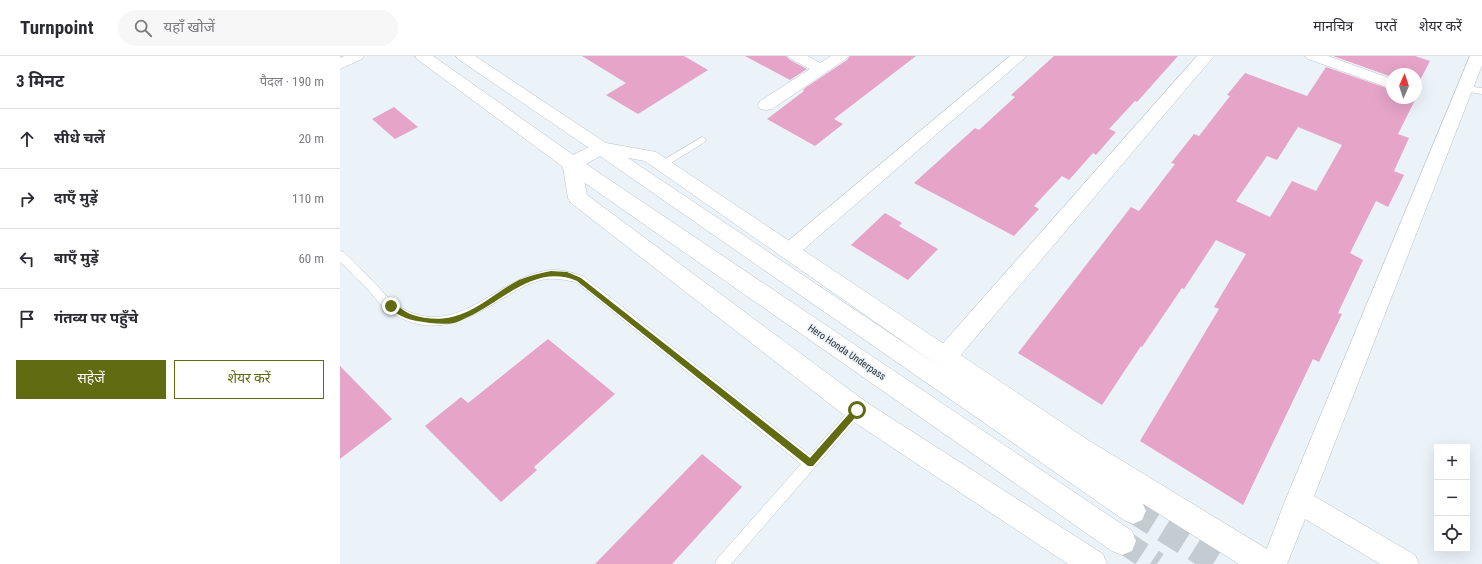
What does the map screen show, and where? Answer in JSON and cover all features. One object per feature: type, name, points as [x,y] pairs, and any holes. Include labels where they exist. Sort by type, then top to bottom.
[{"type":"main road","points":[[340,64],[356,56]]},
{"type":"main road","name":"Hero Honda Underpass","points":[[423,56],[572,164],[1122,541]]},
{"type":"main road","points":[[464,56],[1133,511]]},
{"type":"main road","points":[[945,357],[1206,56]]},
{"type":"main road","points":[[1093,564],[857,410],[578,198],[572,164],[601,148],[650,156],[1079,449],[1265,564]]},
{"type":"street","points":[[796,56],[820,69]]},
{"type":"street","points":[[766,105],[840,56]]},
{"type":"street","points":[[789,251],[1019,56]]},
{"type":"street","points":[[1313,56],[1386,82]]},
{"type":"street","points":[[1274,564],[1298,501],[1473,90],[1478,56]]},
{"type":"street","points":[[1298,501],[1406,564]]},
{"type":"lane","points":[[662,164],[702,140]]},
{"type":"lane","points":[[340,255],[391,306],[411,318],[434,321],[453,320],[478,309],[521,282],[551,274],[567,274],[579,280],[810,463]]},
{"type":"lane","points":[[722,564],[857,410]]},
{"type":"building","points":[[582,56],[684,56],[708,70],[638,114],[606,95],[626,83]]},
{"type":"building","points":[[745,56],[786,56],[790,60],[807,69],[790,80]]},
{"type":"building","points":[[850,56],[916,56],[834,119],[843,124],[815,146],[767,119],[804,91],[803,90],[805,88],[847,60]]},
{"type":"building","points":[[1054,56],[1178,56],[1137,102],[1135,101],[1109,129],[1116,132],[1096,155],[1093,153],[1069,180],[1062,176],[1034,206],[1039,209],[1014,236],[914,183],[975,128],[979,130],[1015,97],[1011,95]]},
{"type":"building","points":[[1333,56],[1415,56],[1430,61],[1422,76],[1422,68],[1386,68],[1386,75]]},
{"type":"building","points":[[1326,67],[1386,88],[1386,104],[1413,104],[1398,134],[1409,138],[1394,171],[1404,175],[1388,207],[1376,201],[1350,253],[1363,260],[1338,313],[1342,314],[1319,362],[1313,359],[1243,505],[1140,441],[1219,309],[1214,307],[1246,254],[1216,240],[1184,289],[1182,288],[1142,347],[1141,346],[1102,405],[1018,353],[1131,207],[1139,211],[1175,164],[1171,163],[1194,134],[1199,136],[1230,96],[1227,95],[1245,73],[1307,96]],"holes":[[[1298,127],[1342,145],[1316,191],[1292,181],[1270,217],[1236,201],[1267,156],[1277,160]]]},
{"type":"building","points":[[394,107],[418,127],[395,139],[372,119]]},
{"type":"building","points":[[885,213],[902,223],[899,226],[938,249],[908,280],[851,245]]},
{"type":"building","points":[[548,339],[615,394],[534,467],[537,470],[501,502],[425,426],[461,397],[468,403]]},
{"type":"building","points":[[340,366],[392,419],[340,459]]},
{"type":"building","points":[[702,454],[742,487],[672,564],[595,564]]},
{"type":"tunnel","points":[[1133,511],[1218,564]]},
{"type":"tunnel","points":[[1122,541],[1157,564]]},
{"type":"route","points":[[391,306],[411,318],[434,321],[453,320],[478,309],[521,282],[551,274],[567,274],[579,280],[810,463],[857,410]]}]
